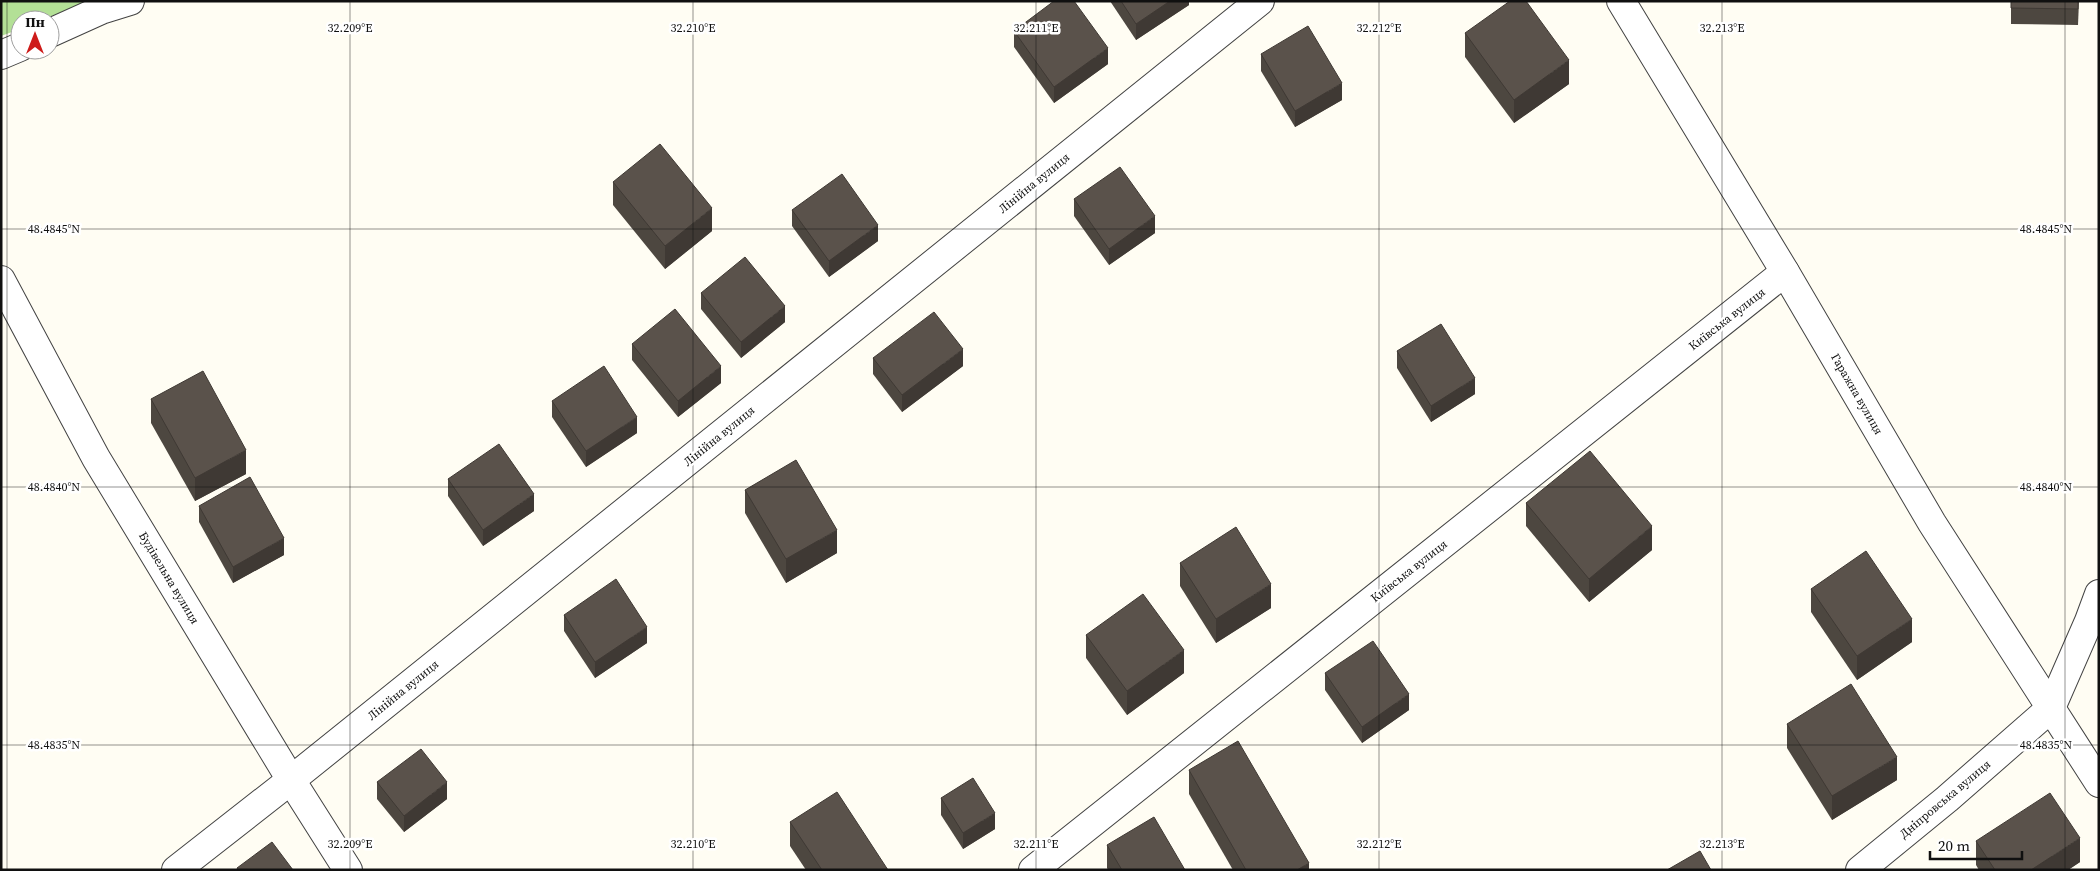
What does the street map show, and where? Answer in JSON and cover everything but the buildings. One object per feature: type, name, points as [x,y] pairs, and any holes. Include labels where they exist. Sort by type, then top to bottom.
[{"type":"street","points":[[60,28],[101,10],[130,1]]},
{"type":"street","name":"Лінійна вулиця","points":[[176,870],[291,780],[1260,1]]},
{"type":"street","name":"Гаражна вулиця","points":[[1621,1],[1786,272],[1932,523],[2099,783]]},
{"type":"street","name":"Київська вулиця","points":[[1033,870],[1786,272]]},
{"type":"street","name":"Будівельна вулиця","points":[[1,280],[96,458],[291,780],[348,870]]},
{"type":"street","points":[[2051,708],[2099,594]]},
{"type":"street","name":"Дніпровська вулиця","points":[[1860,870],[1947,799],[2051,708]]},
{"type":"green space","points":[[1,1],[88,1],[60,13],[60,10],[10,10],[10,33],[1,36]]}]
